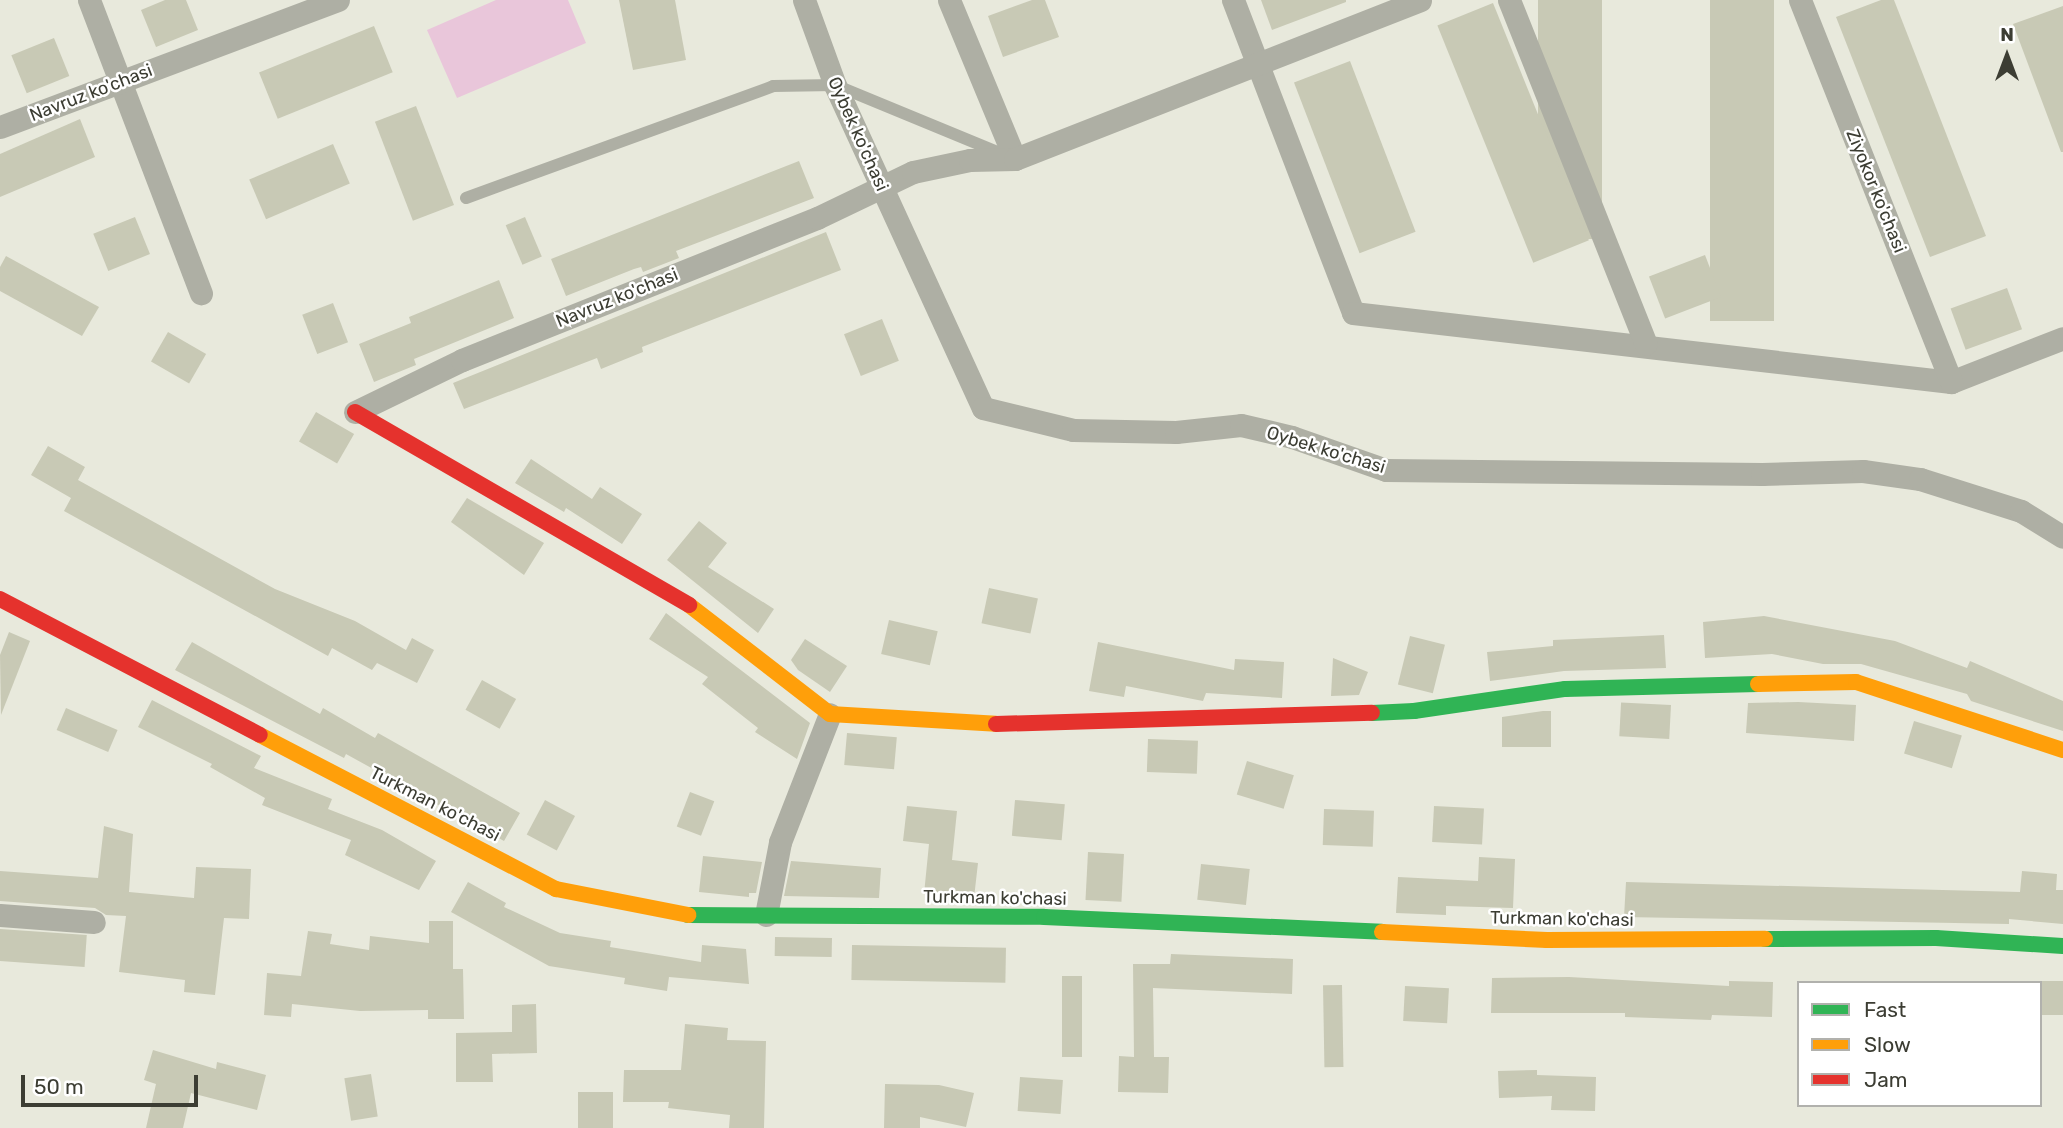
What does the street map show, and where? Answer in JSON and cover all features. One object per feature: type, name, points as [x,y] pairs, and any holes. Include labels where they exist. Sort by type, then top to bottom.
[{"type":"street","points":[[89,0],[201,293]]},
{"type":"street","name":"Navruz ko'chasi","points":[[0,127],[338,0]]},
{"type":"street","name":"Oybek ko'chasi","points":[[804,0],[835,85],[983,408],[1073,430],[1175,432],[1241,425],[1292,437],[1386,470],[1762,474],[1863,471],[1920,479],[2021,511],[2063,537]]},
{"type":"street","points":[[949,0],[1015,159],[1420,0]]},
{"type":"street","points":[[1233,0],[1353,313],[1646,344],[1951,382],[2063,338]]},
{"type":"street","points":[[1509,0],[1646,344]]},
{"type":"street","name":"Ziyokor ko'chasi","points":[[1800,0],[1951,382]]},
{"type":"street","name":"Navruz ko'chasi","points":[[355,412],[462,360],[817,218],[913,172],[970,160],[1015,159]]},
{"type":"street","points":[[355,412],[690,606],[784,683],[830,714],[1005,725],[1414,711],[1565,689],[1856,682],[2063,750]]},
{"type":"street","name":"Turkman ko'chasi","points":[[0,599],[556,889],[691,916],[1044,917],[1547,940],[1936,938],[2063,946]]},
{"type":"street","points":[[766,915],[780,842],[830,714]]},
{"type":"street","points":[[0,915],[94,922]]},
{"type":"lane","points":[[466,198],[773,86],[835,85],[1015,159]]},
{"type":"shaded area","points":[[496,0],[568,0],[586,43],[457,98],[427,30]]},
{"type":"building","points":[[165,0],[186,0],[198,30],[156,47],[141,10]]},
{"type":"building","points":[[619,0],[675,0],[686,60],[633,70]]},
{"type":"building","points":[[1032,0],[1045,0],[1059,37],[1003,57],[988,16]]},
{"type":"building","points":[[1261,0],[1346,0],[1346,2],[1272,30]]},
{"type":"building","points":[[1538,0],[1602,0],[1602,239],[1538,239]]},
{"type":"building","points":[[1710,0],[1774,0],[1774,321],[1710,321]]},
{"type":"building","points":[[1881,0],[1894,0],[1986,236],[1930,257],[1836,17]]},
{"type":"building","points":[[1493,3],[1589,240],[1533,263],[1437,25]]},
{"type":"building","points":[[2063,6],[2063,152],[2061,152],[2013,24]]},
{"type":"building","points":[[374,26],[393,72],[278,119],[259,72]]},
{"type":"building","points":[[54,38],[69,76],[27,93],[11,55]]},
{"type":"building","points":[[1350,61],[1416,232],[1360,253],[1294,83]]},
{"type":"building","points":[[416,106],[454,205],[413,221],[375,122]]},
{"type":"building","points":[[80,119],[95,157],[0,197],[0,154]]},
{"type":"building","points":[[333,144],[350,184],[266,219],[249,180]]},
{"type":"building","points":[[799,161],[814,198],[676,251],[679,258],[643,272],[641,267],[634,269],[566,296],[551,259]]},
{"type":"building","points":[[135,217],[150,254],[108,271],[93,234]]},
{"type":"building","points":[[525,217],[542,257],[522,265],[506,225]]},
{"type":"building","points":[[826,232],[841,270],[642,347],[643,352],[601,369],[597,358],[464,409],[453,383]]},
{"type":"building","points":[[1705,255],[1721,297],[1665,319],[1649,277]]},
{"type":"building","points":[[6,256],[99,307],[82,336],[0,291],[0,267]]},
{"type":"building","points":[[499,280],[514,318],[414,359],[416,365],[374,382],[359,344],[411,323],[409,317]]},
{"type":"building","points":[[2007,288],[2022,329],[1966,350],[1951,309]]},
{"type":"building","points":[[333,303],[348,342],[317,354],[302,315]]},
{"type":"building","points":[[882,319],[899,361],[861,376],[844,334]]},
{"type":"building","points":[[168,332],[206,354],[189,383],[151,361]]},
{"type":"building","points":[[316,412],[354,434],[337,463],[299,441]]},
{"type":"building","points":[[48,446],[85,467],[78,480],[275,589],[355,621],[406,650],[412,638],[434,650],[417,683],[377,663],[372,670],[332,648],[328,656],[64,511],[71,498],[31,475]]},
{"type":"building","points":[[531,459],[592,499],[600,487],[642,514],[622,544],[566,508],[564,512],[515,483]]},
{"type":"building","points":[[467,498],[544,543],[524,575],[451,522]]},
{"type":"building","points":[[699,521],[727,543],[708,567],[774,609],[758,633],[667,560]]},
{"type":"building","points":[[989,588],[1038,598],[1030,634],[982,623]]},
{"type":"building","points":[[666,613],[810,723],[797,759],[755,732],[758,728],[702,684],[708,677],[649,639]]},
{"type":"building","points":[[1764,616],[1895,641],[1967,668],[1970,661],[2063,701],[2063,731],[1971,701],[1967,694],[1861,664],[1823,664],[1772,654],[1705,658],[1703,622]]},
{"type":"building","points":[[889,620],[938,631],[930,665],[881,654]]},
{"type":"building","points":[[9,632],[30,641],[1,715],[0,655]]},
{"type":"building","points":[[1664,635],[1666,668],[1564,671],[1490,681],[1487,652],[1553,646],[1553,640]]},
{"type":"building","points":[[1410,636],[1445,645],[1433,693],[1398,685]]},
{"type":"building","points":[[805,639],[847,666],[830,692],[798,670],[791,660]]},
{"type":"building","points":[[192,642],[320,714],[323,708],[375,738],[378,733],[520,813],[504,841],[346,754],[344,758],[175,670]]},
{"type":"building","points":[[1098,642],[1234,670],[1235,659],[1284,662],[1282,698],[1206,693],[1203,701],[1126,686],[1124,697],[1089,691]]},
{"type":"building","points":[[1333,658],[1368,672],[1359,695],[1331,696]]},
{"type":"building","points":[[482,680],[516,699],[500,729],[466,710]]},
{"type":"building","points":[[152,700],[261,756],[254,768],[332,799],[328,809],[382,830],[436,861],[419,890],[345,855],[351,840],[262,805],[265,798],[210,767],[212,764],[138,727]]},
{"type":"building","points":[[1621,702],[1671,705],[1669,739],[1619,736]]},
{"type":"building","points":[[1748,703],[1856,705],[1854,741],[1746,733]]},
{"type":"building","points":[[66,708],[118,730],[108,752],[57,730]]},
{"type":"building","points":[[1551,711],[1551,747],[1502,747],[1502,717]]},
{"type":"building","points":[[1914,721],[1962,736],[1952,768],[1904,754]]},
{"type":"building","points":[[847,733],[897,737],[894,769],[844,765]]},
{"type":"building","points":[[1148,739],[1198,741],[1197,774],[1147,772]]},
{"type":"building","points":[[1247,761],[1294,775],[1284,809],[1237,794]]},
{"type":"building","points":[[690,792],[714,801],[701,836],[677,827]]},
{"type":"building","points":[[545,800],[575,816],[557,850],[527,834]]},
{"type":"building","points":[[1015,800],[1065,804],[1062,840],[1012,836]]},
{"type":"building","points":[[907,806],[957,811],[952,860],[978,863],[974,898],[924,894],[929,844],[903,841]]},
{"type":"building","points":[[1434,806],[1484,809],[1482,845],[1432,842]]},
{"type":"building","points":[[1324,809],[1374,811],[1373,847],[1323,845]]},
{"type":"building","points":[[104,826],[133,834],[129,892],[194,898],[196,867],[251,869],[249,919],[224,918],[215,995],[184,992],[185,980],[119,972],[126,916],[106,915],[95,908],[0,901],[0,871],[98,878]]},
{"type":"building","points":[[1088,852],[1124,854],[1121,902],[1085,900]]},
{"type":"building","points":[[703,856],[762,862],[756,893],[749,893],[749,897],[699,892]]},
{"type":"building","points":[[1479,857],[1515,859],[1513,908],[1446,906],[1446,915],[1396,913],[1398,877],[1478,881]]},
{"type":"building","points":[[791,861],[881,868],[879,898],[784,896]]},
{"type":"building","points":[[1201,864],[1250,869],[1246,905],[1197,900]]},
{"type":"building","points":[[2022,871],[2057,874],[2056,890],[2063,890],[2063,924],[2009,919],[2009,924],[1624,917],[1626,882],[2020,892]]},
{"type":"building","points":[[468,882],[506,903],[504,907],[560,933],[611,941],[610,947],[701,962],[702,945],[746,949],[749,984],[669,977],[667,991],[624,984],[625,978],[549,966],[451,912]]},
{"type":"building","points":[[429,921],[453,921],[453,969],[463,969],[464,1019],[428,1019],[428,1010],[360,1011],[292,1004],[291,1017],[264,1015],[267,973],[301,976],[308,931],[332,934],[330,944],[369,950],[370,936],[429,943]]},
{"type":"building","points":[[0,929],[87,935],[85,967],[0,961]]},
{"type":"building","points":[[775,937],[832,938],[832,957],[775,956]]},
{"type":"building","points":[[852,945],[1006,948],[1005,983],[851,980]]},
{"type":"building","points":[[1171,954],[1293,959],[1292,994],[1153,988],[1154,1057],[1169,1057],[1168,1093],[1118,1092],[1119,1056],[1134,1057],[1133,964],[1170,964]]},
{"type":"building","points":[[1062,976],[1082,976],[1082,1057],[1062,1057]]},
{"type":"building","points":[[1569,977],[1729,986],[1729,981],[1773,982],[1772,1017],[1712,1015],[1711,1020],[1625,1017],[1625,1013],[1491,1013],[1492,978]]},
{"type":"building","points":[[2042,981],[2063,981],[2063,1015],[2042,1015]]},
{"type":"building","points":[[1323,985],[1342,985],[1343,1067],[1324,1067]]},
{"type":"building","points":[[1405,986],[1449,988],[1447,1023],[1403,1021]]},
{"type":"building","points":[[536,1004],[537,1053],[492,1054],[493,1082],[456,1082],[456,1033],[512,1032],[512,1005]]},
{"type":"building","points":[[685,1024],[728,1028],[727,1040],[766,1041],[764,1128],[729,1128],[730,1115],[668,1108],[669,1102],[623,1102],[624,1070],[681,1070]]},
{"type":"building","points":[[153,1050],[216,1069],[217,1062],[266,1075],[257,1110],[191,1093],[183,1128],[146,1128],[156,1084],[144,1080]]},
{"type":"building","points":[[1537,1070],[1537,1075],[1596,1077],[1595,1111],[1551,1110],[1552,1096],[1499,1098],[1498,1071]]},
{"type":"building","points":[[371,1074],[378,1116],[351,1121],[344,1078]]},
{"type":"building","points":[[1020,1077],[1063,1080],[1061,1114],[1018,1111]]},
{"type":"building","points":[[885,1084],[939,1085],[974,1093],[966,1127],[920,1117],[920,1128],[884,1128]]},
{"type":"building","points":[[578,1092],[613,1092],[613,1128],[578,1128]]},
{"type":"traffic: fast","points":[[1372,713],[1414,711],[1565,689],[1758,684]]},
{"type":"traffic: fast","points":[[688,915],[1044,917],[1382,932]]},
{"type":"traffic: fast","points":[[1765,939],[1936,938],[2063,946]]},
{"type":"traffic: slow","points":[[689,605],[830,714],[996,724]]},
{"type":"traffic: slow","points":[[1758,684],[1856,682],[2063,750]]},
{"type":"traffic: slow","points":[[260,735],[556,889],[688,915]]},
{"type":"traffic: slow","points":[[1382,932],[1547,940],[1765,939]]},
{"type":"traffic: jam","points":[[355,412],[689,605]]},
{"type":"traffic: jam","points":[[0,599],[260,735]]},
{"type":"traffic: jam","points":[[996,724],[1372,713]]}]
